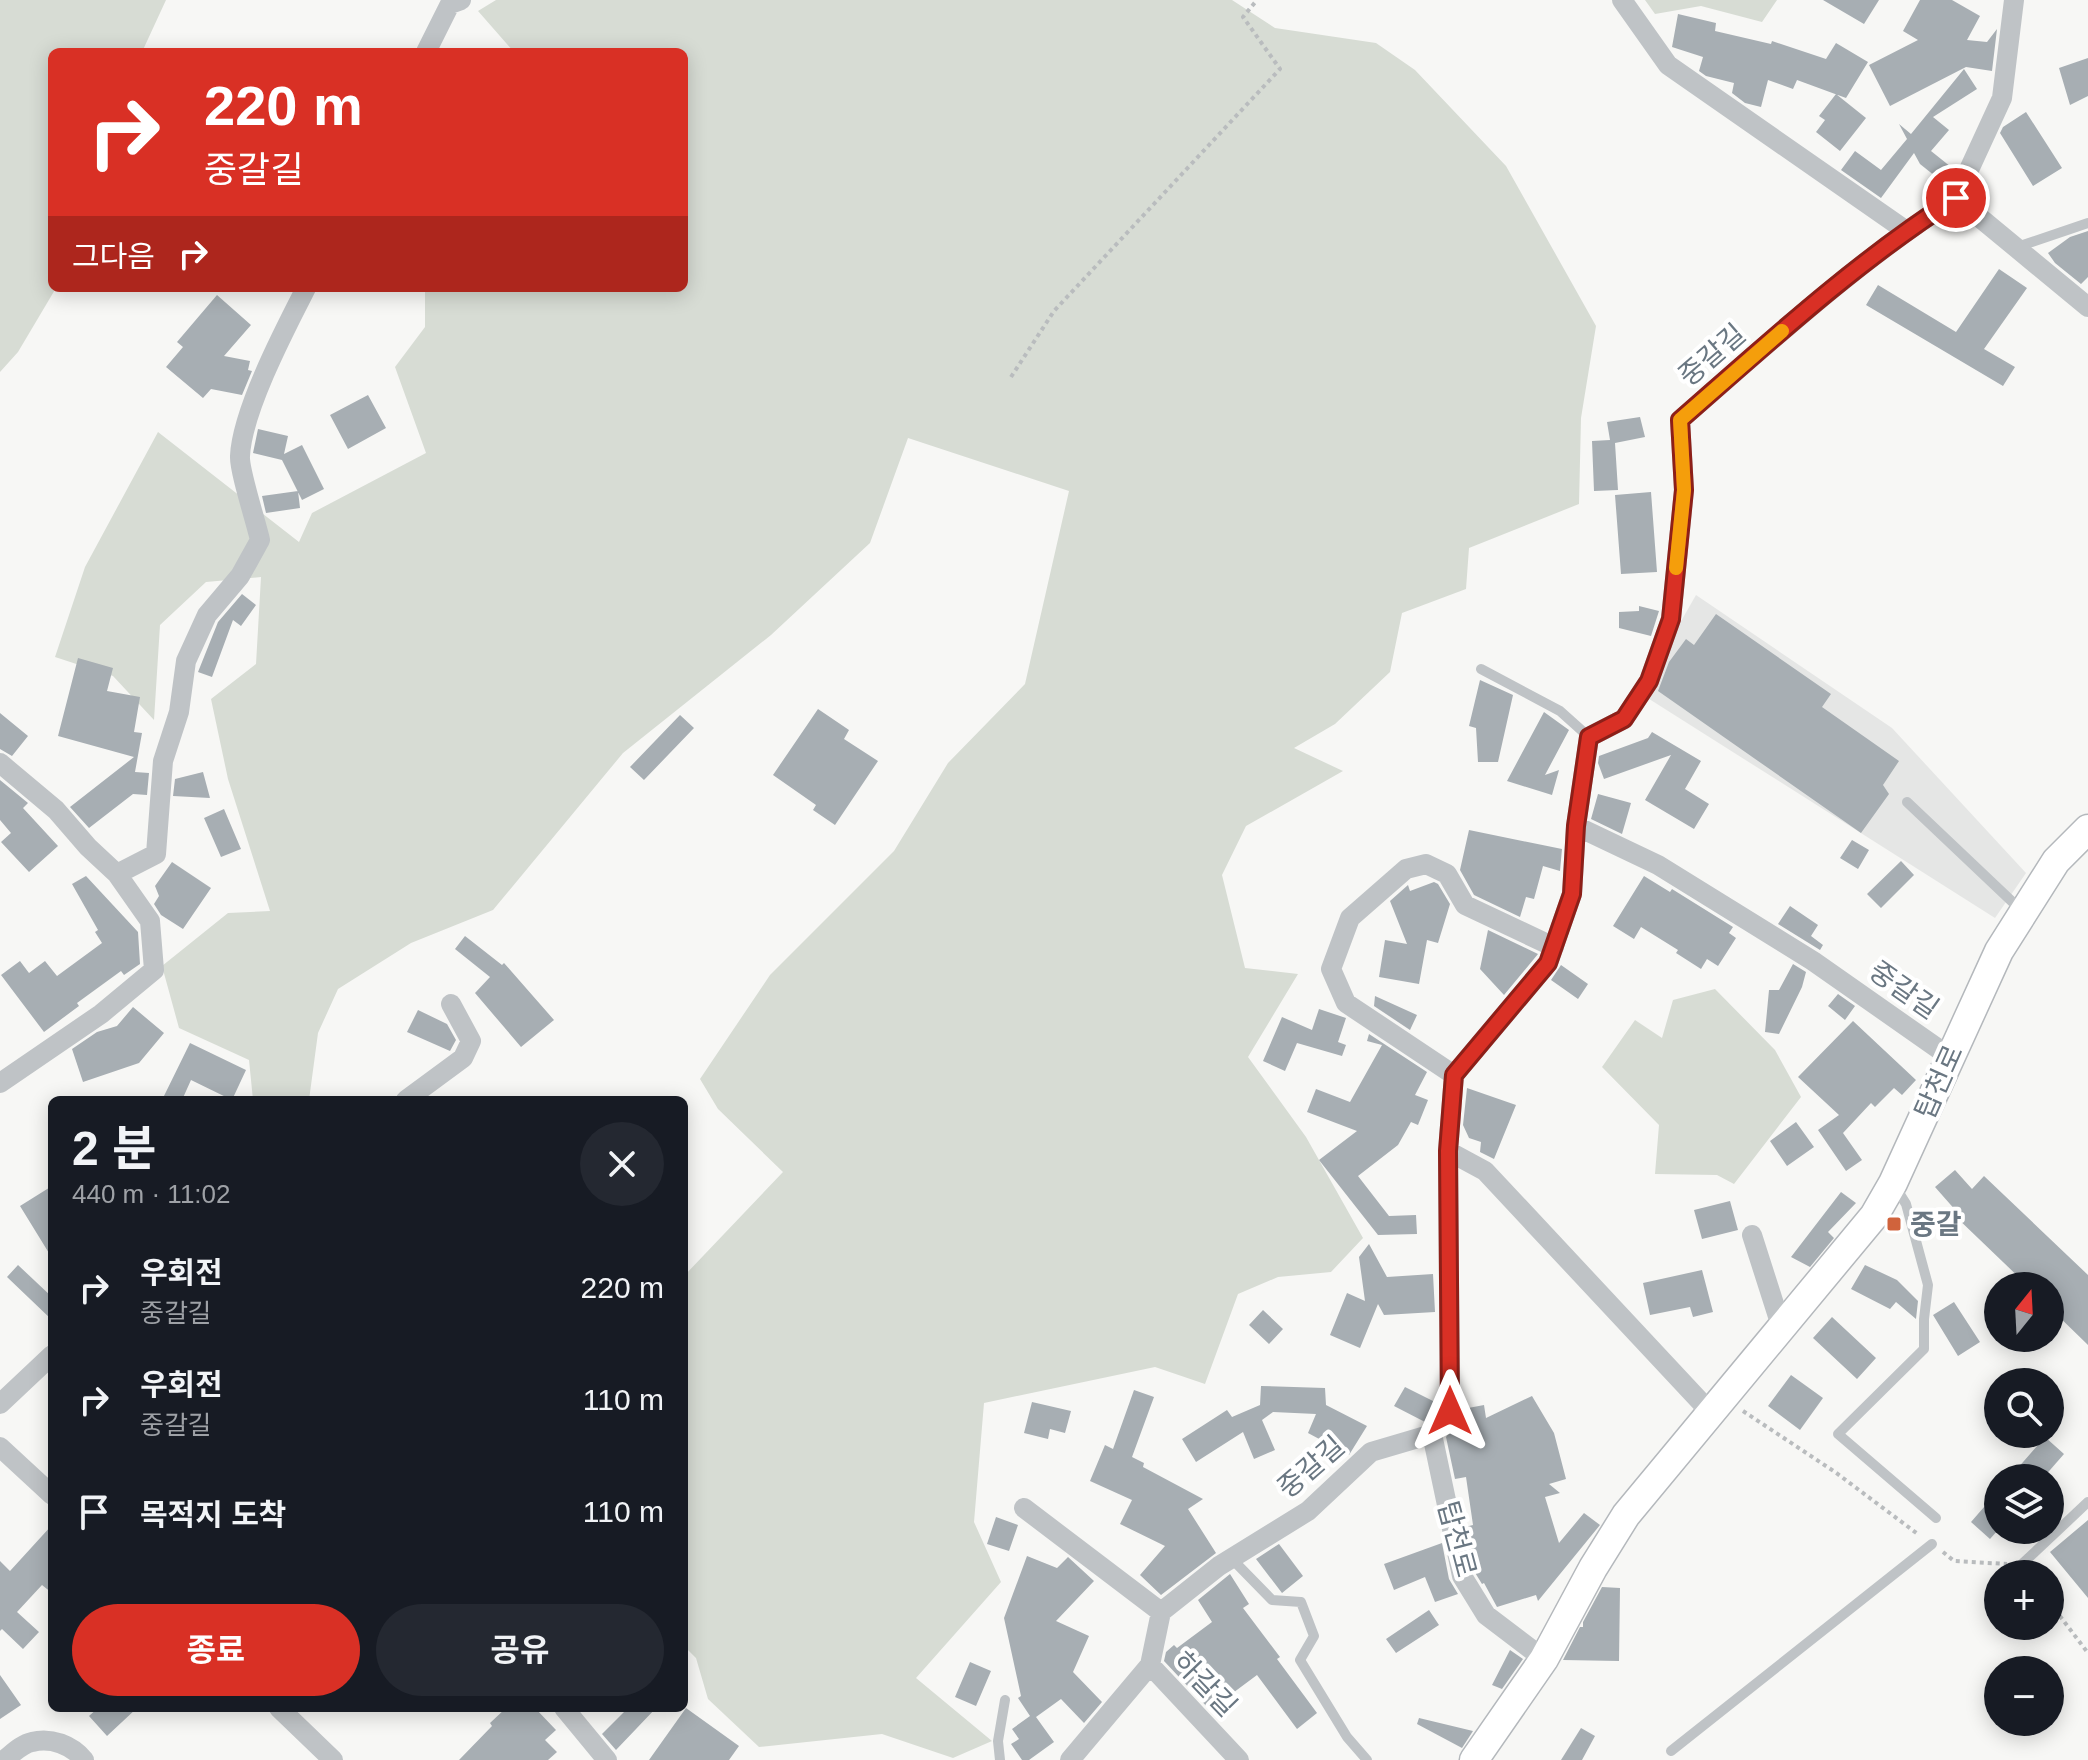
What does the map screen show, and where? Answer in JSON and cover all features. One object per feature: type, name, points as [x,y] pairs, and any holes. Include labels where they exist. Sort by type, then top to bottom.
[{"type":"main road","name":"탑천로","points":[[1474,1760],[1544,1659],[1593,1568],[1626,1515],[1874,1216],[1893,1183],[1999,951],[2056,861],[2088,829]]},
{"type":"street","points":[[428,48],[450,4],[461,0]]},
{"type":"street","points":[[1622,0],[1668,65],[1905,230]]},
{"type":"street","points":[[2014,0],[2002,98],[1956,198],[2088,307]]},
{"type":"street","name":"중갈길","points":[[1589,737],[1624,719],[1649,681],[1671,619],[1684,490],[1680,420],[1852,270],[1905,230],[1956,198]]},
{"type":"street","points":[[117,874],[156,854],[163,761],[179,712],[186,661],[207,615],[240,576],[260,540],[239,457],[248,420],[268,368],[304,292]]},
{"type":"street","points":[[1432,1434],[1450,1411],[1448,1151],[1454,1075],[1548,963],[1572,894],[1576,826],[1589,737]]},
{"type":"street","points":[[0,763],[56,810],[117,874],[150,921],[154,970],[101,1014],[0,1083]]},
{"type":"street","name":"중갈길","points":[[1576,826],[1658,865],[1813,961],[1950,1057]]},
{"type":"street","points":[[1454,1075],[1346,1003],[1331,969],[1350,918],[1406,869],[1426,864],[1447,874],[1465,905],[1554,947]]},
{"type":"street","points":[[411,1096],[463,1058],[471,1041],[451,1004]]},
{"type":"street","points":[[1448,1151],[1485,1171],[1718,1406]]},
{"type":"street","points":[[1752,1235],[1782,1329]]},
{"type":"street","points":[[0,1404],[48,1359]]},
{"type":"street","name":"중갈길","points":[[1161,1612],[1231,1558],[1308,1511],[1371,1452],[1432,1434]]},
{"type":"street","name":"탑천로","points":[[1432,1434],[1462,1576],[1486,1615],[1544,1659]]},
{"type":"street","points":[[0,1447],[48,1491]]},
{"type":"street","points":[[1024,1508],[1161,1612],[1150,1665]]},
{"type":"street","name":"하갈길","points":[[1070,1760],[1150,1665],[1239,1760]]},
{"type":"street","points":[[283,1712],[333,1760]]},
{"type":"street","points":[[567,1712],[607,1760]]},
{"type":"street","points":[[4,1760],[29,1742],[53,1740],[78,1752],[84,1760]]},
{"type":"lane","points":[[2017,247],[2088,223]]},
{"type":"lane","points":[[1481,669],[1560,711],[1589,737]]},
{"type":"lane","points":[[1907,802],[2023,912]]},
{"type":"lane","points":[[1893,1183],[1906,1204],[1928,1285],[1924,1349],[1838,1434],[1936,1518]]},
{"type":"lane","points":[[2026,1560],[2088,1502]]},
{"type":"lane","points":[[1671,1751],[1932,1544]]},
{"type":"lane","points":[[1231,1558],[1272,1600],[1301,1602],[1314,1636],[1300,1660],[1337,1716],[1347,1737],[1367,1760]]},
{"type":"lane","points":[[1000,1760],[998,1741],[1005,1700]]},
{"type":"path","points":[[1011,377],[1054,311],[1280,69],[1243,17],[1257,0]]},
{"type":"path","points":[[1718,1406],[1835,1472],[1954,1561],[1984,1563]]},
{"type":"path","points":[[2064,1621],[2088,1653]]},
{"type":"shaded area","points":[[0,0],[166,0],[144,48],[48,48],[48,292],[54,292],[18,352],[0,372]]},
{"type":"shaded area","points":[[496,0],[1232,0],[1275,28],[1376,43],[1415,70],[1506,166],[1596,326],[1581,418],[1579,504],[1469,548],[1466,589],[1402,613],[1390,672],[1335,724],[1294,748],[1343,771],[1246,826],[1222,875],[1245,968],[1298,974],[1248,1057],[1306,1137],[1363,1238],[1331,1272],[1278,1277],[1238,1294],[1205,1384],[1155,1367],[984,1403],[974,1522],[1001,1582],[916,1678],[992,1741],[953,1758],[882,1734],[759,1747],[708,1699],[696,1658],[688,1650],[688,1272],[783,1172],[718,1109],[700,1079],[770,975],[894,851],[948,763],[1025,684],[1069,491],[908,438],[870,543],[771,635],[623,753],[493,910],[411,943],[338,989],[318,1033],[310,1096],[253,1096],[249,1060],[179,1028],[162,966],[228,913],[270,911],[228,779],[211,699],[256,664],[261,577],[206,582],[160,625],[154,720],[113,676],[55,657],[85,567],[158,432],[299,542],[312,513],[426,453],[395,367],[425,327],[425,292],[688,292],[688,48],[510,48],[478,11]]},
{"type":"shaded area","points":[[1645,0],[1777,0],[1762,22],[1701,6],[1655,14]]},
{"type":"shaded area","points":[[1696,595],[1892,728],[2026,873],[1995,918],[1646,697],[1672,637]]},
{"type":"shaded area","points":[[1715,989],[1775,1050],[1801,1097],[1734,1184],[1717,1175],[1655,1174],[1659,1125],[1602,1067],[1635,1020],[1662,1038],[1673,1000]]},
{"type":"building","points":[[1823,0],[1879,0],[1864,24]]},
{"type":"building","points":[[1920,0],[1952,0],[1980,16],[1967,40],[1987,42],[1997,29],[1992,71],[1966,67],[1890,106],[1869,65],[1918,40],[1903,31]]},
{"type":"building","points":[[1678,14],[1716,23],[1715,31],[1771,44],[1772,41],[1826,59],[1836,43],[1868,62],[1846,98],[1797,80],[1793,89],[1768,80],[1761,107],[1745,103],[1732,93],[1734,83],[1706,76],[1699,71],[1703,57],[1672,47]]},
{"type":"building","points":[[2088,58],[2088,96],[2070,105],[2059,68]]},
{"type":"building","points":[[1964,69],[1977,89],[1933,117],[1949,130],[1931,151],[1951,167],[1940,180],[1920,164],[1914,153],[1881,198],[1841,170],[1855,151],[1881,170],[1907,139],[1899,124],[1911,134]]},
{"type":"building","points":[[1836,94],[1866,118],[1840,151],[1816,132],[1825,120],[1819,116]]},
{"type":"building","points":[[2026,112],[2062,168],[2033,186],[2000,133],[2003,127]]},
{"type":"building","points":[[2088,231],[2088,277],[2081,284],[2055,263],[2048,253],[2070,237]]},
{"type":"building","points":[[1999,269],[2027,288],[1984,349],[2015,367],[2003,386],[1866,305],[1878,285],[1956,332]]},
{"type":"building","points":[[217,295],[251,325],[224,356],[250,361],[248,370],[252,371],[242,395],[211,389],[203,398],[166,367],[183,347],[177,342]]},
{"type":"building","points":[[368,395],[386,428],[348,449],[330,415]]},
{"type":"building","points":[[1640,417],[1645,437],[1615,443],[1618,490],[1594,491],[1592,441],[1610,440],[1607,422]]},
{"type":"building","points":[[258,429],[288,436],[284,454],[302,445],[324,489],[302,500],[282,460],[253,453]]},
{"type":"building","points":[[298,491],[300,508],[266,513],[262,496]]},
{"type":"building","points":[[1651,492],[1657,572],[1621,574],[1615,495]]},
{"type":"building","points":[[242,594],[256,605],[241,626],[233,620],[212,677],[198,672],[218,622]]},
{"type":"building","points":[[1639,606],[1659,611],[1651,636],[1619,628],[1619,612],[1639,611]]},
{"type":"building","points":[[1716,614],[1831,694],[1822,707],[1899,761],[1883,785],[1889,794],[1861,833],[1658,691],[1669,662],[1686,639],[1694,645]]},
{"type":"building","points":[[78,658],[113,668],[107,691],[140,697],[134,732],[142,733],[135,772],[149,773],[147,795],[133,794],[89,828],[70,807],[134,757],[58,736]]},
{"type":"building","points":[[1480,680],[1513,695],[1498,762],[1478,762],[1476,728],[1469,726]]},
{"type":"building","points":[[818,709],[849,730],[844,739],[878,761],[835,825],[813,810],[816,805],[773,775]]},
{"type":"building","points":[[1544,712],[1569,730],[1545,775],[1559,770],[1552,795],[1507,781]]},
{"type":"building","points":[[0,713],[28,736],[12,756],[0,749]]},
{"type":"building","points":[[680,715],[694,728],[644,780],[630,767]]},
{"type":"building","points":[[1652,732],[1701,761],[1685,789],[1709,804],[1694,829],[1645,800],[1671,755],[1604,779],[1598,763],[1599,756],[1648,738]]},
{"type":"building","points":[[203,772],[210,798],[173,796],[175,779]]},
{"type":"building","points":[[0,780],[28,803],[23,808],[58,846],[29,872],[1,842],[11,833],[0,820]]},
{"type":"building","points":[[1598,794],[1631,803],[1622,834],[1591,819]]},
{"type":"building","points":[[224,809],[241,849],[221,857],[204,818]]},
{"type":"building","points":[[1469,830],[1562,849],[1560,871],[1543,866],[1534,899],[1526,897],[1520,917],[1474,895],[1460,870]]},
{"type":"building","points":[[1852,840],[1869,850],[1858,869],[1840,858]]},
{"type":"building","points":[[1901,861],[1914,875],[1881,908],[1867,894]]},
{"type":"building","points":[[172,862],[211,888],[183,929],[161,915],[154,904],[159,896],[155,886]]},
{"type":"building","points":[[86,876],[138,932],[140,964],[124,975],[121,971],[44,1032],[1,975],[20,961],[29,973],[45,961],[57,976],[102,943],[72,884]]},
{"type":"building","points":[[1644,876],[1670,892],[1672,889],[1733,927],[1729,933],[1736,938],[1718,966],[1707,959],[1701,969],[1641,927],[1634,939],[1613,926]]},
{"type":"building","points":[[1434,882],[1450,904],[1438,943],[1427,940],[1419,984],[1379,977],[1385,940],[1407,944],[1390,901],[1408,885],[1410,891]]},
{"type":"building","points":[[1790,906],[1818,925],[1811,936],[1823,945],[1820,950],[1778,924]]},
{"type":"building","points":[[1488,930],[1538,954],[1504,995],[1480,969]]},
{"type":"building","points":[[465,936],[502,965],[504,963],[554,1020],[521,1047],[475,993],[490,977],[455,949]]},
{"type":"building","points":[[1793,964],[1806,972],[1802,987],[1779,1034],[1765,1032],[1769,990],[1779,990]]},
{"type":"building","points":[[1561,965],[1588,984],[1578,999],[1551,980]]},
{"type":"building","points":[[1838,994],[1855,1006],[1845,1020],[1828,1006]]},
{"type":"building","points":[[1375,996],[1417,1015],[1410,1030],[1374,1006]]},
{"type":"building","points":[[133,1007],[164,1033],[139,1063],[83,1082],[72,1049],[97,1032],[117,1026]]},
{"type":"building","points":[[1319,1009],[1346,1018],[1338,1042],[1346,1045],[1342,1056],[1297,1043],[1285,1071],[1263,1061],[1282,1017],[1312,1030]]},
{"type":"building","points":[[418,1010],[447,1024],[456,1040],[450,1051],[407,1032]]},
{"type":"building","points":[[1853,1021],[1916,1080],[1902,1095],[1894,1088],[1875,1107],[1871,1103],[1843,1133],[1862,1160],[1846,1171],[1818,1130],[1839,1115],[1798,1077]]},
{"type":"building","points":[[1369,1034],[1427,1072],[1415,1095],[1428,1100],[1418,1125],[1411,1122],[1398,1145],[1358,1176],[1389,1216],[1416,1215],[1417,1234],[1378,1235],[1319,1160],[1357,1131],[1307,1112],[1316,1089],[1350,1102],[1382,1045],[1367,1041]]},
{"type":"building","points":[[190,1043],[246,1070],[234,1096],[224,1096],[191,1080],[184,1096],[164,1096]]},
{"type":"building","points":[[1467,1088],[1516,1105],[1494,1159],[1480,1152],[1481,1142],[1469,1138],[1463,1125]]},
{"type":"building","points":[[1796,1122],[1814,1147],[1787,1166],[1770,1141]]},
{"type":"building","points":[[1955,1170],[1972,1189],[1984,1176],[2088,1275],[2088,1345],[2064,1322],[2064,1272],[2013,1272],[1954,1215],[1957,1212],[1935,1187]]},
{"type":"building","points":[[48,1188],[48,1252],[20,1206]]},
{"type":"building","points":[[1841,1192],[1856,1203],[1828,1232],[1834,1238],[1810,1267],[1791,1257]]},
{"type":"building","points":[[1730,1201],[1738,1230],[1702,1239],[1694,1210]]},
{"type":"building","points":[[1369,1244],[1387,1277],[1433,1274],[1435,1312],[1384,1315],[1378,1304],[1360,1348],[1330,1335],[1347,1293],[1365,1301],[1359,1257]]},
{"type":"building","points":[[18,1265],[48,1293],[48,1316],[7,1277]]},
{"type":"building","points":[[1865,1265],[1897,1280],[1918,1301],[1916,1319],[1896,1302],[1890,1309],[1851,1289]]},
{"type":"building","points":[[1702,1270],[1713,1312],[1693,1317],[1690,1307],[1650,1315],[1643,1283]]},
{"type":"building","points":[[1954,1302],[1980,1342],[1958,1356],[1933,1315]]},
{"type":"building","points":[[1263,1310],[1283,1329],[1269,1344],[1249,1325]]},
{"type":"building","points":[[1832,1317],[1876,1358],[1857,1379],[1813,1338]]},
{"type":"building","points":[[1791,1375],[1823,1398],[1800,1430],[1768,1406]]},
{"type":"building","points":[[1261,1386],[1325,1388],[1326,1405],[1367,1426],[1349,1455],[1308,1433],[1316,1414],[1273,1412],[1262,1420],[1275,1450],[1254,1459],[1243,1432],[1196,1462],[1182,1439],[1227,1410],[1232,1417],[1260,1405]]},
{"type":"building","points":[[1405,1387],[1437,1403],[1425,1422],[1394,1406]]},
{"type":"building","points":[[1134,1390],[1154,1397],[1132,1457],[1144,1463],[1143,1467],[1203,1499],[1188,1509],[1216,1553],[1161,1595],[1140,1575],[1165,1546],[1120,1524],[1132,1500],[1090,1481],[1105,1445],[1113,1449]]},
{"type":"building","points":[[1532,1396],[1554,1433],[1566,1479],[1549,1484],[1560,1493],[1545,1497],[1559,1543],[1584,1513],[1600,1525],[1538,1601],[1536,1595],[1497,1607],[1474,1571],[1465,1527],[1473,1525],[1466,1477],[1455,1479],[1446,1437],[1460,1419],[1463,1409],[1484,1405],[1486,1418]]},
{"type":"building","points":[[1032,1402],[1071,1411],[1065,1433],[1050,1429],[1048,1439],[1024,1433]]},
{"type":"building","points":[[2035,1448],[2057,1448],[2064,1454],[2055,1464],[2021,1464]]},
{"type":"building","points":[[1984,1507],[1984,1534],[1971,1522]]},
{"type":"building","points":[[996,1517],[1018,1525],[1009,1551],[987,1544]]},
{"type":"building","points":[[2088,1520],[2088,1598],[2064,1569],[2064,1560],[2057,1560],[2050,1552],[2064,1544],[2064,1540]]},
{"type":"building","points":[[48,1529],[48,1590],[42,1585],[17,1612],[39,1632],[23,1649],[2,1629],[0,1631],[0,1561],[10,1571]]},
{"type":"building","points":[[1442,1543],[1449,1579],[1458,1594],[1435,1602],[1425,1577],[1394,1590],[1384,1564]]},
{"type":"building","points":[[1279,1544],[1303,1576],[1282,1593],[1256,1559]]},
{"type":"building","points":[[1027,1556],[1057,1568],[1068,1557],[1094,1581],[1056,1621],[1089,1636],[1073,1672],[1102,1702],[1084,1723],[1061,1699],[1036,1717],[1054,1742],[1029,1760],[1022,1760],[1011,1744],[1019,1739],[1012,1729],[1030,1716],[1018,1698],[1021,1696],[1004,1618]]},
{"type":"building","points":[[1230,1574],[1249,1604],[1243,1608],[1317,1713],[1297,1729],[1257,1675],[1210,1710],[1164,1661],[1166,1652],[1174,1645],[1177,1648],[1212,1622],[1198,1600]]},
{"type":"building","points":[[1602,1587],[1620,1588],[1619,1661],[1563,1660],[1580,1627],[1583,1627]]},
{"type":"building","points":[[1429,1610],[1439,1625],[1396,1653],[1386,1639]]},
{"type":"building","points":[[1510,1650],[1523,1659],[1502,1689],[1492,1685]]},
{"type":"building","points":[[970,1662],[991,1671],[976,1706],[955,1697]]},
{"type":"building","points":[[0,1675],[21,1705],[0,1719]]},
{"type":"building","points":[[688,1709],[739,1746],[729,1760],[649,1760]]},
{"type":"building","points":[[94,1712],[133,1712],[107,1736],[89,1716]]},
{"type":"building","points":[[502,1712],[539,1712],[556,1730],[545,1740],[557,1752],[548,1760],[459,1760],[492,1726],[490,1723]]},
{"type":"building","points":[[624,1712],[652,1712],[616,1750],[602,1734]]},
{"type":"building","points":[[1419,1718],[1473,1731],[1462,1748],[1417,1724]]},
{"type":"building","points":[[1581,1728],[1595,1736],[1582,1760],[1561,1760]]},
{"type":"slow traffic","points":[[1676,568],[1684,490],[1680,420],[1782,331]]},
{"type":"place","name":"중갈","points":[[1894,1224]]},
{"type":"route","points":[[1450,1411],[1448,1151],[1454,1075],[1548,963],[1572,894],[1576,826],[1589,737],[1624,719],[1649,681],[1671,619],[1684,490],[1680,420],[1852,270],[1905,230],[1956,198]]}]
